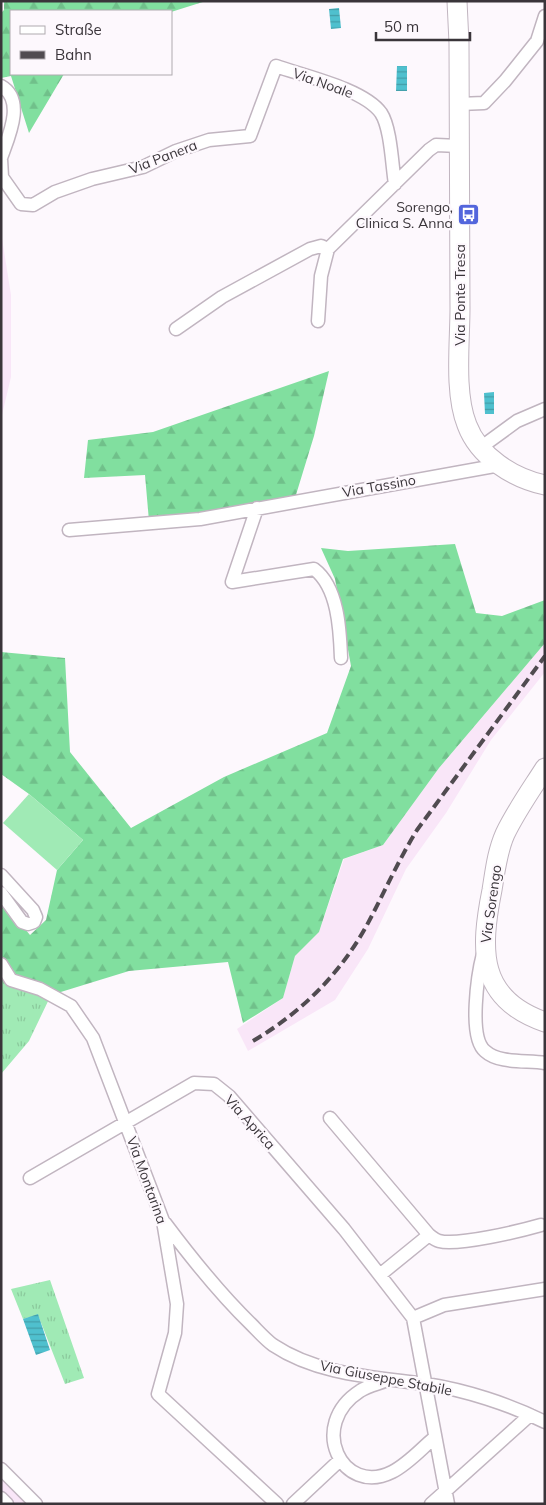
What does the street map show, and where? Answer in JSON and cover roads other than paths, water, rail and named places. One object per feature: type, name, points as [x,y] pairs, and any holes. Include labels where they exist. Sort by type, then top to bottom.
[{"type":"main road","name":"Via Ponte Tresa","points":[[457,1],[460,392],[464,419],[480,448],[500,465],[524,479],[545,485]]},
{"type":"main road","name":"Via Sorengo","points":[[545,768],[513,820],[502,843],[490,900],[484,948],[489,975],[499,992],[517,1010],[545,1022]]},
{"type":"street","points":[[459,104],[484,103],[505,81],[537,41],[545,16]]},
{"type":"street","name":"Via Noale","points":[[276,66],[352,92],[374,106],[382,114],[385,124],[395,184]]},
{"type":"street","name":"Via Panera","points":[[1,159],[2,177],[21,204],[33,205],[55,192],[92,179],[142,167],[176,151],[209,140],[250,136],[276,66]]},
{"type":"street","points":[[1,86],[8,90],[14,102],[12,124],[1,159]]},
{"type":"street","points":[[318,321],[321,276],[328,249],[436,145],[459,146]]},
{"type":"street","points":[[176,329],[222,297],[310,249],[321,246],[328,249]]},
{"type":"street","points":[[480,448],[517,421],[545,409]]},
{"type":"street","name":"Via Tassino","points":[[69,530],[200,518],[500,465]]},
{"type":"street","points":[[257,508],[232,582],[314,569],[324,577],[336,610],[341,658]]},
{"type":"street","points":[[1,875],[33,910],[36,916],[34,922],[28,924],[22,922],[1,893]]},
{"type":"street","points":[[484,948],[477,979],[476,1030],[479,1043],[484,1051],[497,1058],[545,1063]]},
{"type":"street","name":"Via Montarina","points":[[1,964],[11,980],[40,988],[71,1006],[93,1038],[163,1221],[177,1304],[176,1333],[158,1394],[277,1504]]},
{"type":"street","name":"Via Aprica","points":[[30,1178],[194,1083],[214,1084],[229,1096],[381,1274],[413,1318]]},
{"type":"street","points":[[330,1118],[429,1235],[438,1241],[448,1242],[510,1233],[541,1225]]},
{"type":"street","name":"Via Giuseppe Stabile","points":[[163,1221],[201,1272],[273,1345],[317,1366],[385,1381],[427,1384],[472,1396],[530,1415],[545,1422]]},
{"type":"street","points":[[381,1274],[429,1235]]},
{"type":"street","points":[[448,1504],[434,1438],[427,1384],[413,1318],[444,1305],[545,1289]]},
{"type":"street","points":[[385,1381],[360,1390],[342,1408],[334,1423],[333,1439],[335,1450],[340,1460],[356,1474],[374,1478],[392,1472],[434,1438]]},
{"type":"street","points":[[431,1504],[530,1415]]},
{"type":"street","points":[[293,1504],[340,1460]]},
{"type":"street","points":[[1,1469],[36,1504]]},
{"type":"street","points":[[1,1498],[7,1504]]},
{"type":"water","points":[[339,8],[341,28],[331,29],[329,9]]},
{"type":"water","points":[[397,66],[407,66],[407,91],[396,91]]},
{"type":"water","points":[[494,392],[494,414],[485,414],[484,393]]},
{"type":"water","points":[[38,1314],[50,1350],[36,1355],[23,1319]]},
{"type":"railway","points":[[253,1041],[288,1018],[318,991],[345,960],[367,925],[417,830],[545,656]]},
{"type":"place","name":"Sorengo, Clinica S. Anna","points":[[469,215]]}]
